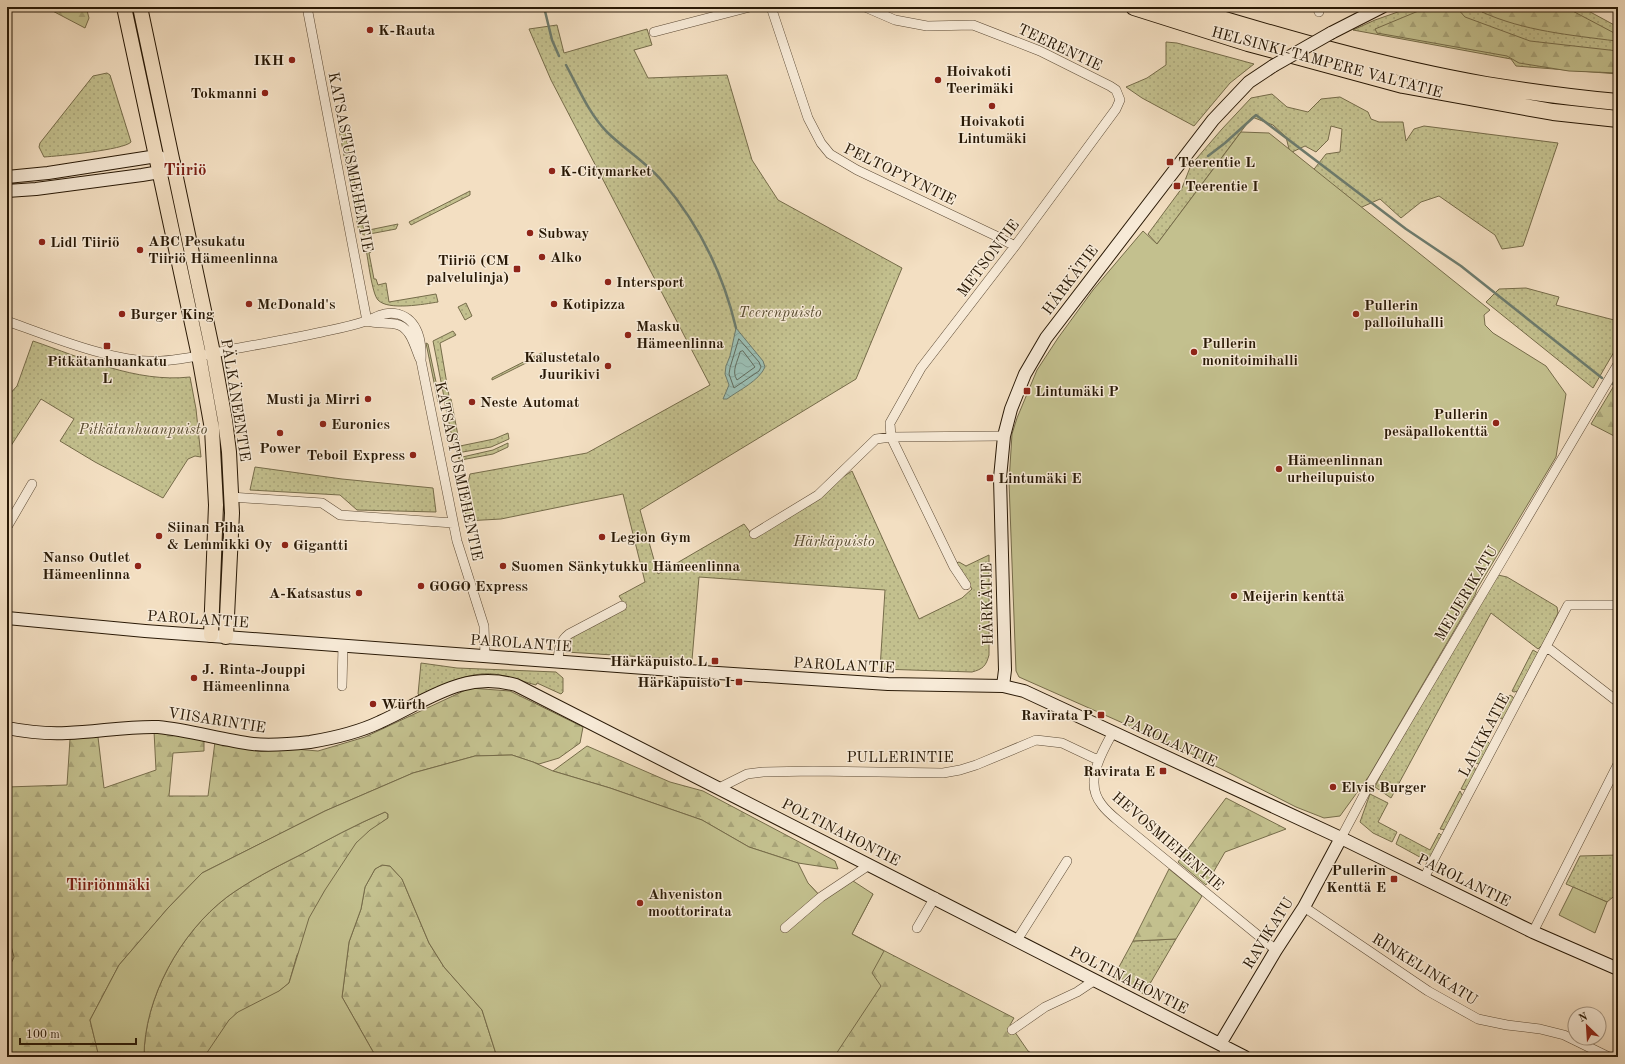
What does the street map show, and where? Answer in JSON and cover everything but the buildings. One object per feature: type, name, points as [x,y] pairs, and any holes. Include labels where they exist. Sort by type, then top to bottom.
[{"type":"highway","name":"HELSINKI-TAMPERE VALTATIE","points":[[1134,7],[1248,43],[1403,85],[1554,112],[1618,119]]},
{"type":"highway","name":"HELSINKI-TAMPERE VALTATIE","points":[[1181,7],[1252,28],[1406,69],[1523,91],[1618,102]]},
{"type":"main road","name":"PÄLKÄNEENTIE","points":[[124,7],[199,356],[212,429],[216,481],[211,635]]},
{"type":"main road","name":"PÄLKÄNEENTIE","points":[[140,7],[174,163],[213,354],[226,426],[231,497],[226,637]]},
{"type":"main road","name":"HÄRKÄTIE","points":[[1003,686],[1004,670],[1000,478],[1004,436],[1011,409],[1025,374],[1046,338],[1212,120],[1249,82],[1273,66],[1331,33],[1382,7]]},
{"type":"main road","points":[[7,177],[48,173],[156,156],[174,163]]},
{"type":"main road","points":[[7,191],[36,189],[160,172],[174,163]]},
{"type":"main road","name":"PAROLANTIE","points":[[7,618],[226,637],[888,684],[1003,686],[1024,691],[1341,838],[1533,932],[1618,969]]},
{"type":"main road","name":"POLTINAHONTIE","points":[[415,705],[442,692],[478,680],[509,683],[719,788],[1095,980],[1223,1050],[1245,1057]]},
{"type":"main road","name":"VIISARINTIE","points":[[7,728],[68,733],[158,728],[255,744],[285,744],[324,739],[359,731],[415,705]]},
{"type":"main road","name":"RAVIKATU","points":[[1223,1050],[1276,950],[1304,907],[1341,838]]},
{"type":"street","name":"KATSASTUSMIEHENTIE","points":[[307,7],[367,321],[400,325],[411,338],[421,361],[457,541],[484,626],[485,656]]},
{"type":"street","points":[[654,32],[750,7]]},
{"type":"street","name":"PELTOPYYNTIE","points":[[771,7],[808,118],[821,144],[830,154],[857,170],[994,234],[1015,246]]},
{"type":"street","name":"TEERENTIE","points":[[865,7],[895,20],[920,25],[973,25],[994,32],[1040,51],[1110,86],[1116,90],[1120,100]]},
{"type":"street","name":"METSONTIE","points":[[891,437],[890,423],[921,368],[1015,246],[1116,109],[1120,100]]},
{"type":"street","points":[[7,321],[63,341],[129,359],[160,361],[213,354],[322,332],[367,321]]},
{"type":"street","name":"MEIJERIKATU","points":[[1341,838],[1379,769],[1618,364]]},
{"type":"street","points":[[754,534],[818,495],[876,439],[891,437],[1004,436]]},
{"type":"street","points":[[891,437],[954,567],[966,585]]},
{"type":"street","points":[[7,527],[32,484]]},
{"type":"street","points":[[231,497],[322,503],[340,515],[453,523]]},
{"type":"street","name":"LAUKKATIE","points":[[1424,878],[1568,605],[1618,604]]},
{"type":"street","points":[[558,661],[559,645],[563,639],[569,634],[622,606]]},
{"type":"street","points":[[342,686],[343,645]]},
{"type":"street","points":[[1547,647],[1618,702]]},
{"type":"street","name":"HEVOSMIEHENTIE","points":[[1113,732],[1098,760],[1094,784],[1096,794],[1101,804],[1122,824],[1276,950]]},
{"type":"street","name":"PULLERINTIE","points":[[719,788],[747,774],[763,772],[813,771],[943,773],[960,770],[1036,740],[1062,743],[1098,760]]},
{"type":"street","points":[[1533,932],[1618,764]]},
{"type":"street","points":[[1017,940],[1067,861]]},
{"type":"street","points":[[785,928],[821,898],[869,865]]},
{"type":"street","points":[[917,928],[935,898]]},
{"type":"street","name":"RINKELINKATU","points":[[1304,907],[1428,991],[1478,1019],[1507,1025],[1540,1029],[1564,1035],[1608,1057]]},
{"type":"street","points":[[1012,1030],[1045,1007],[1077,992],[1095,980]]},
{"type":"green space","points":[[45,7],[86,7],[89,18],[85,28]]},
{"type":"green space","points":[[1412,7],[1581,7],[1618,27],[1618,74],[1516,66],[1511,59],[1353,30],[1375,20]]},
{"type":"green space","points":[[1428,7],[1456,7],[1465,17],[1530,41],[1618,51],[1618,73],[1569,71],[1519,63],[1507,56],[1377,33],[1375,29]]},
{"type":"green space","points":[[1495,7],[1565,7],[1618,35],[1618,38],[1616,41],[1531,28],[1514,24],[1482,12]]},
{"type":"green space","name":"Teerenpuisto","points":[[557,25],[564,53],[647,29],[652,45],[634,50],[648,78],[727,75],[752,160],[778,200],[902,268],[856,379],[640,510],[658,574],[744,524],[753,536],[852,471],[919,619],[962,598],[972,589],[956,563],[959,562],[966,566],[989,555],[989,655],[987,662],[979,670],[972,672],[880,669],[885,590],[699,577],[692,660],[566,652],[566,642],[576,634],[626,607],[619,596],[645,582],[623,494],[501,519],[465,521],[466,493],[470,474],[587,453],[710,385],[551,80],[529,29]]},
{"type":"green space","points":[[137,37],[140,37],[162,139],[159,140]]},
{"type":"green space","points":[[1166,42],[1177,43],[1254,64],[1230,83],[1194,126],[1142,98],[1126,87],[1147,78],[1166,65]]},
{"type":"green space","points":[[107,73],[110,75],[131,142],[116,148],[44,157],[39,147],[40,143],[93,76]]},
{"type":"green space","points":[[1272,94],[1287,107],[1308,112],[1321,99],[1340,97],[1368,112],[1371,119],[1379,122],[1403,122],[1406,141],[1414,129],[1424,126],[1558,143],[1523,246],[1502,249],[1495,235],[1439,196],[1421,202],[1401,218],[1380,199],[1353,211],[1311,173],[1326,154],[1340,152],[1342,129],[1331,126],[1328,140],[1316,152],[1305,146],[1290,153],[1286,137],[1273,125],[1252,117],[1157,244],[1148,234],[1182,188],[1191,165],[1251,98]]},
{"type":"green space","points":[[344,126],[364,231],[398,224],[396,229],[364,235],[359,232],[339,130]]},
{"type":"green space","name":"Hämeenlinnan urheilupuisto","points":[[1241,132],[1269,133],[1490,310],[1484,315],[1485,325],[1493,333],[1546,366],[1566,394],[1556,457],[1477,589],[1475,595],[1369,776],[1340,816],[1324,818],[1296,807],[1186,751],[1019,677],[1016,671],[1009,482],[1012,434],[1037,370],[1093,290],[1143,231],[1157,244]]},
{"type":"green space","points":[[470,191],[470,195],[411,225],[409,222]]},
{"type":"green space","points":[[370,246],[371,252],[369,253],[374,279],[376,279],[378,285],[386,283],[389,302],[436,294],[438,302],[398,306],[383,303],[378,300],[372,284],[366,249]]},
{"type":"green space","points":[[1526,288],[1559,297],[1556,305],[1618,321],[1618,345],[1593,388],[1486,302],[1499,289]]},
{"type":"green space","points":[[466,303],[472,316],[465,320],[458,307]]},
{"type":"green space","points":[[453,331],[456,335],[440,343],[449,396],[444,397],[433,341]]},
{"type":"green space","name":"Pitkätanhuanpuisto","points":[[33,341],[110,368],[130,373],[170,378],[190,377],[196,409],[201,457],[195,456],[188,459],[163,498],[95,462],[60,441],[74,419],[41,399],[7,452],[7,397],[17,386]]},
{"type":"green space","points":[[426,343],[428,344],[440,401],[438,402]]},
{"type":"green space","points":[[543,352],[544,354],[492,380],[492,378]]},
{"type":"green space","points":[[1618,379],[1618,438],[1591,424]]},
{"type":"green space","points":[[451,399],[460,446],[494,439],[508,433],[509,439],[491,447],[457,453],[454,446],[444,400]]},
{"type":"green space","points":[[508,443],[508,447],[493,454],[461,460],[458,458],[493,450]]},
{"type":"green space","points":[[255,467],[342,479],[433,488],[436,512],[357,510],[340,495],[250,490]]},
{"type":"green space","points":[[1498,575],[1507,577],[1554,605],[1557,607],[1558,613],[1543,644],[1538,649],[1491,613],[1391,798],[1375,787],[1387,762]]},
{"type":"green space","points":[[1533,650],[1538,653],[1518,691],[1514,692],[1512,691]]},
{"type":"green space","points":[[421,663],[457,668],[556,672],[563,678],[563,692],[561,694],[537,683],[536,685],[504,676],[479,674],[458,679],[420,696],[418,694]]},
{"type":"green space","points":[[470,688],[510,691],[583,727],[580,743],[559,758],[539,764],[512,755],[475,756],[413,773],[325,811],[202,873],[168,908],[119,965],[90,1020],[99,1057],[7,1057],[7,787],[67,785],[70,739],[98,737],[104,788],[156,770],[154,731],[204,739],[204,751],[173,753],[169,796],[208,796],[215,742],[318,751],[365,737]]},
{"type":"green space","points":[[1510,695],[1514,700],[1502,719],[1498,717]]},
{"type":"green space","points":[[1486,740],[1490,744],[1479,764],[1475,763]]},
{"type":"green space","points":[[587,746],[670,782],[703,791],[835,861],[838,869],[798,863],[749,847],[702,820],[610,788],[553,771]]},
{"type":"green space","name":"Ahveniston moottorirata","points":[[512,755],[553,771],[610,788],[702,820],[749,847],[798,863],[808,883],[821,897],[850,879],[873,894],[852,934],[884,951],[872,973],[881,986],[834,1057],[497,1057],[482,1010],[444,967],[429,943],[402,879],[390,866],[382,865],[375,869],[365,887],[361,909],[349,942],[342,997],[376,1057],[204,1057],[229,1020],[238,1012],[279,991],[289,983],[309,918],[325,890],[356,843],[370,830],[388,818],[388,814],[385,812],[341,833],[271,870],[227,897],[194,929],[168,968],[150,1012],[144,1057],[99,1057],[90,1020],[119,965],[168,908],[202,873],[325,811],[413,773],[475,756]]},
{"type":"green space","points":[[1473,766],[1477,771],[1466,790],[1461,789]]},
{"type":"green space","points":[[1460,791],[1463,797],[1447,830],[1440,829]]},
{"type":"green space","points":[[1370,794],[1388,803],[1378,822],[1397,832],[1392,842],[1373,833],[1360,822]]},
{"type":"green space","points":[[1226,798],[1286,829],[1225,852],[1206,885],[1178,862]]},
{"type":"green space","points":[[385,812],[388,814],[388,818],[382,822],[297,955],[289,983],[213,1046],[204,1057],[144,1057],[150,1012],[168,968],[194,929],[210,912],[227,897],[262,875],[341,833]]},
{"type":"green space","points":[[1439,833],[1443,837],[1431,861],[1427,861],[1396,844],[1400,834],[1430,850]]},
{"type":"green space","points":[[1618,855],[1618,893],[1607,902],[1566,884],[1580,856]]},
{"type":"green space","points":[[382,865],[390,866],[402,879],[429,943],[444,967],[482,1010],[497,1057],[376,1057],[342,997],[349,942],[361,909],[365,887],[375,869]]},
{"type":"green space","points":[[1169,869],[1202,896],[1176,939],[1133,941]]},
{"type":"green space","points":[[808,883],[821,897],[873,894],[852,934],[1014,1018],[1010,1025],[1028,1051],[1037,1057],[813,1057]]},
{"type":"green space","points":[[1573,887],[1607,902],[1595,933],[1559,915]]},
{"type":"green space","points":[[1176,939],[1144,994],[1113,978],[1133,941]]},
{"type":"green space","points":[[7,946],[11,946],[14,957],[7,972]]},
{"type":"water","points":[[736,328],[763,361],[765,367],[754,381],[727,399],[723,399],[729,385],[725,374]]},
{"type":"waterway","points":[[544,7],[552,40],[559,56]]},
{"type":"waterway","points":[[566,65],[584,100],[601,125],[607,132],[656,174],[687,214],[717,269],[731,308],[736,328]]},
{"type":"waterway","points":[[1208,156],[1256,115],[1406,229],[1461,266],[1602,378]]},
{"type":"waterway","points":[[1613,384],[1618,383]]},
{"type":"place","name":"K-Rauta","points":[[370,30]]},
{"type":"place","name":"IKH","points":[[292,60]]},
{"type":"place","name":"Hoivakoti Teerimäki","points":[[938,80]]},
{"type":"place","name":"Tokmanni","points":[[265,93]]},
{"type":"place","name":"Hoivakoti Lintumäki","points":[[992,106]]},
{"type":"place","name":"Teerentie L","points":[[1170,162]]},
{"type":"place","name":"K-Citymarket","points":[[552,171]]},
{"type":"place","name":"Teerentie I","points":[[1177,186]]},
{"type":"place","name":"Subway","points":[[530,233]]},
{"type":"place","name":"Lidl Tiiriö","points":[[42,242]]},
{"type":"place","name":"ABC Pesukatu Tiiriö Hämeenlinna","points":[[140,250]]},
{"type":"place","name":"Alko","points":[[542,257]]},
{"type":"place","name":"Tiiriö (CM palvelulinja)","points":[[517,269]]},
{"type":"place","name":"Intersport","points":[[608,282]]},
{"type":"place","name":"McDonald's","points":[[249,304]]},
{"type":"place","name":"Kotipizza","points":[[554,304]]},
{"type":"place","name":"Burger King","points":[[122,314]]},
{"type":"place","name":"Pullerin palloiluhalli","points":[[1356,314]]},
{"type":"place","name":"Masku Hämeenlinna","points":[[628,335]]},
{"type":"place","name":"Pitkätanhuankatu L","points":[[107,346]]},
{"type":"place","name":"Pullerin monitoimihalli","points":[[1194,352]]},
{"type":"place","name":"Kalustetalo Juurikivi","points":[[608,366]]},
{"type":"place","name":"Lintumäki P","points":[[1027,391]]},
{"type":"place","name":"Musti ja Mirri","points":[[368,399]]},
{"type":"place","name":"Neste Automat","points":[[472,402]]},
{"type":"place","name":"Pullerin pesäpallokenttä","points":[[1496,423]]},
{"type":"place","name":"Euronics","points":[[323,424]]},
{"type":"place","name":"Power","points":[[280,433]]},
{"type":"place","name":"Teboil Express","points":[[413,455]]},
{"type":"place","name":"Hämeenlinnan urheilupuisto","points":[[1279,469]]},
{"type":"place","name":"Lintumäki E","points":[[990,478]]},
{"type":"place","name":"Siinan Piha & Lemmikki Oy","points":[[159,536]]},
{"type":"place","name":"Legion Gym","points":[[602,537]]},
{"type":"place","name":"Gigantti","points":[[285,545]]},
{"type":"place","name":"Nanso Outlet Hämeenlinna","points":[[138,566]]},
{"type":"place","name":"Suomen Sänkytukku Hämeenlinna","points":[[503,566]]},
{"type":"place","name":"GOGO Express","points":[[421,586]]},
{"type":"place","name":"A-Katsastus","points":[[359,593]]},
{"type":"place","name":"Meijerin kenttä","points":[[1234,596]]},
{"type":"place","name":"Härkäpuisto L","points":[[715,661]]},
{"type":"place","name":"J. Rinta-Jouppi Hämeenlinna","points":[[194,678]]},
{"type":"place","name":"Härkäpuisto I","points":[[739,682]]},
{"type":"place","name":"Würth","points":[[373,704]]},
{"type":"place","name":"Ravirata P","points":[[1101,715]]},
{"type":"place","name":"Ravirata E","points":[[1163,771]]},
{"type":"place","name":"Elvis Burger","points":[[1333,787]]},
{"type":"place","name":"Pullerin Kenttä E","points":[[1394,879]]},
{"type":"place","name":"Ahveniston moottorirata","points":[[640,903]]},
{"type":"district","name":"Tiiriö","points":[[185,169]]},
{"type":"district","name":"Tiiriönmäki","points":[[108,884]]},
{"type":"park label","name":"Härkäpuisto","points":[[834,541]]}]
